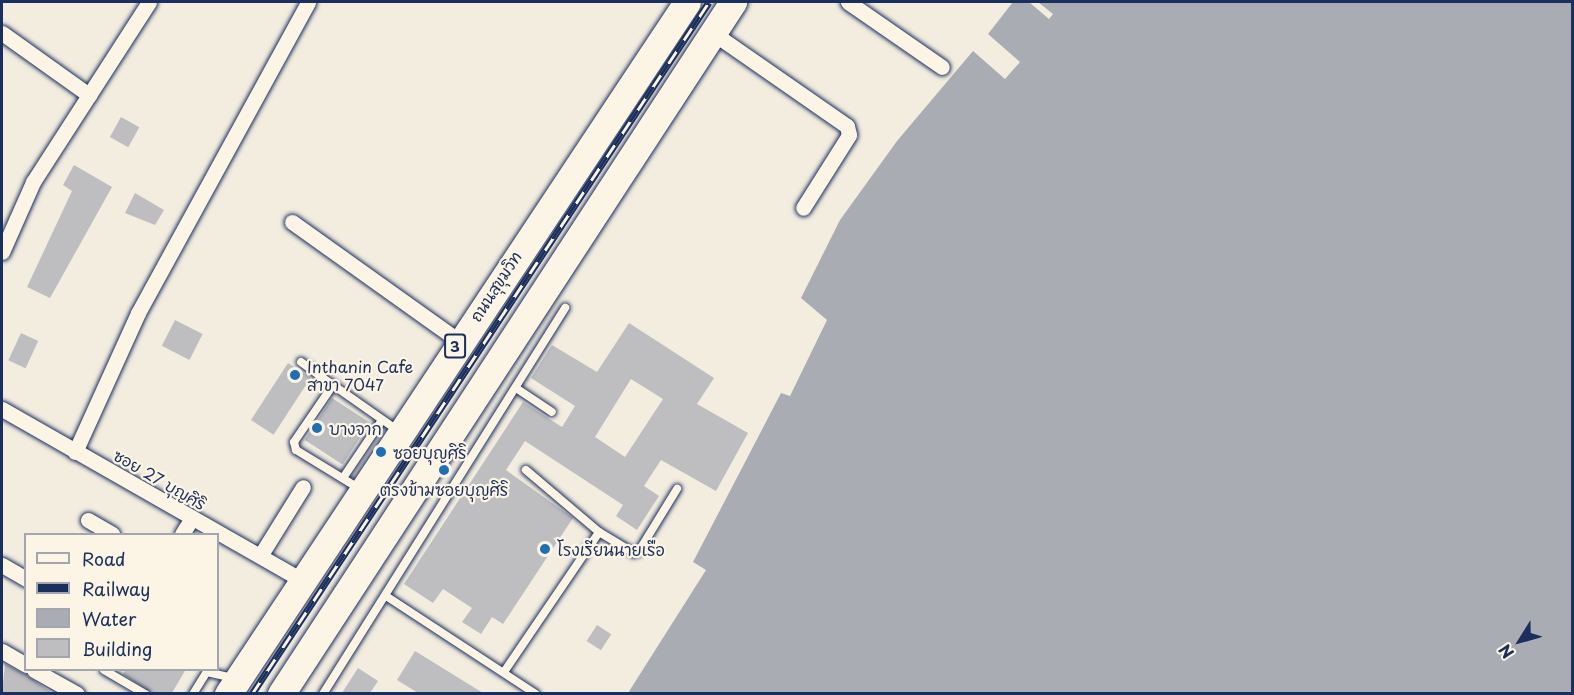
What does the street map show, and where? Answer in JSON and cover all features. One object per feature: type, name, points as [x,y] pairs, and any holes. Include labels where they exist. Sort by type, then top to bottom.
[{"type":"highway","name":"ถนนสุขุมวิท","points":[[233,687],[302,580],[352,484],[391,426],[459,341],[687,2]]},
{"type":"highway","points":[[281,693],[733,2]]},
{"type":"highway","points":[[603,124],[638,147]]},
{"type":"street","points":[[2,252],[33,182],[149,2]]},
{"type":"street","points":[[75,452],[138,313],[308,2]]},
{"type":"street","points":[[848,2],[942,67]]},
{"type":"street","points":[[2,33],[89,95]]},
{"type":"street","points":[[713,33],[847,126],[849,135],[803,208]]},
{"type":"street","points":[[292,222],[459,341]]},
{"type":"street","name":"ซอย 27 บุญศิริ","points":[[2,409],[219,533]]},
{"type":"street","points":[[260,556],[303,487]]},
{"type":"street","points":[[183,533],[192,518]]},
{"type":"street","points":[[88,520],[110,533]]},
{"type":"street","name":"ซอย 27 บุญศิริ","points":[[219,533],[302,580]]},
{"type":"street","points":[[2,565],[24,578]]},
{"type":"street","points":[[2,651],[24,664]]},
{"type":"street","points":[[38,671],[77,693]]},
{"type":"lane","points":[[323,693],[565,308]]},
{"type":"lane","points":[[301,362],[391,426]]},
{"type":"lane","points":[[333,385],[294,446],[352,484]]},
{"type":"lane","points":[[516,388],[552,412]]},
{"type":"lane","points":[[526,470],[599,532],[639,551],[677,489]]},
{"type":"lane","points":[[504,672],[599,532]]},
{"type":"lane","points":[[386,596],[536,693]]},
{"type":"lane","points":[[107,671],[145,693]]},
{"type":"lane","points":[[193,693],[207,672],[233,687]]},
{"type":"water","points":[[1013,2],[1029,2],[1049,19],[1053,14],[1038,2],[1572,2],[1572,693],[628,693],[706,570],[693,562],[781,393],[790,396],[827,320],[801,298],[840,220],[897,141],[973,51],[1005,79],[1020,62],[988,34]]},
{"type":"building","points":[[121,117],[139,127],[128,147],[110,137]]},
{"type":"building","points":[[74,165],[112,187],[50,298],[27,287],[72,191],[63,185]]},
{"type":"building","points":[[135,193],[164,210],[155,225],[125,213]]},
{"type":"building","points":[[175,320],[203,334],[189,360],[162,346]]},
{"type":"building","points":[[629,323],[714,378],[697,404],[748,433],[716,491],[661,460],[644,486],[659,496],[637,530],[616,516],[623,505],[525,441],[506,470],[573,518],[503,624],[492,617],[481,634],[462,622],[472,608],[443,589],[433,603],[404,584],[523,402],[562,427],[575,406],[531,378],[552,345],[597,372]],"holes":[[[631,379],[663,399],[625,457],[595,437]]]},
{"type":"building","points":[[21,333],[38,341],[26,368],[8,360]]},
{"type":"building","points":[[288,363],[311,378],[274,435],[251,420]]},
{"type":"building","points":[[332,398],[370,423],[343,464],[305,440]]},
{"type":"building","points":[[597,625],[611,634],[601,650],[587,641]]},
{"type":"building","points":[[415,651],[483,693],[418,693],[397,680]]},
{"type":"building","points":[[5,664],[26,675],[52,693],[2,693]]},
{"type":"building","points":[[358,668],[378,681],[370,693],[342,693]]},
{"type":"building","points":[[125,671],[185,671],[172,693],[151,693],[123,674]]},
{"type":"railway","points":[[252,694],[709,2]]},
{"type":"place","name":"Inthanin Cafe สาขา 7047","points":[[295,375]]},
{"type":"place","name":"บางจาก","points":[[317,428]]},
{"type":"place","name":"ซอยบุญศิริ","points":[[381,452]]},
{"type":"place","name":"ตรงข้ามซอยบุญศิริ","points":[[444,470]]},
{"type":"place","name":"โรงเรียนนายเรือ","points":[[545,549]]}]
